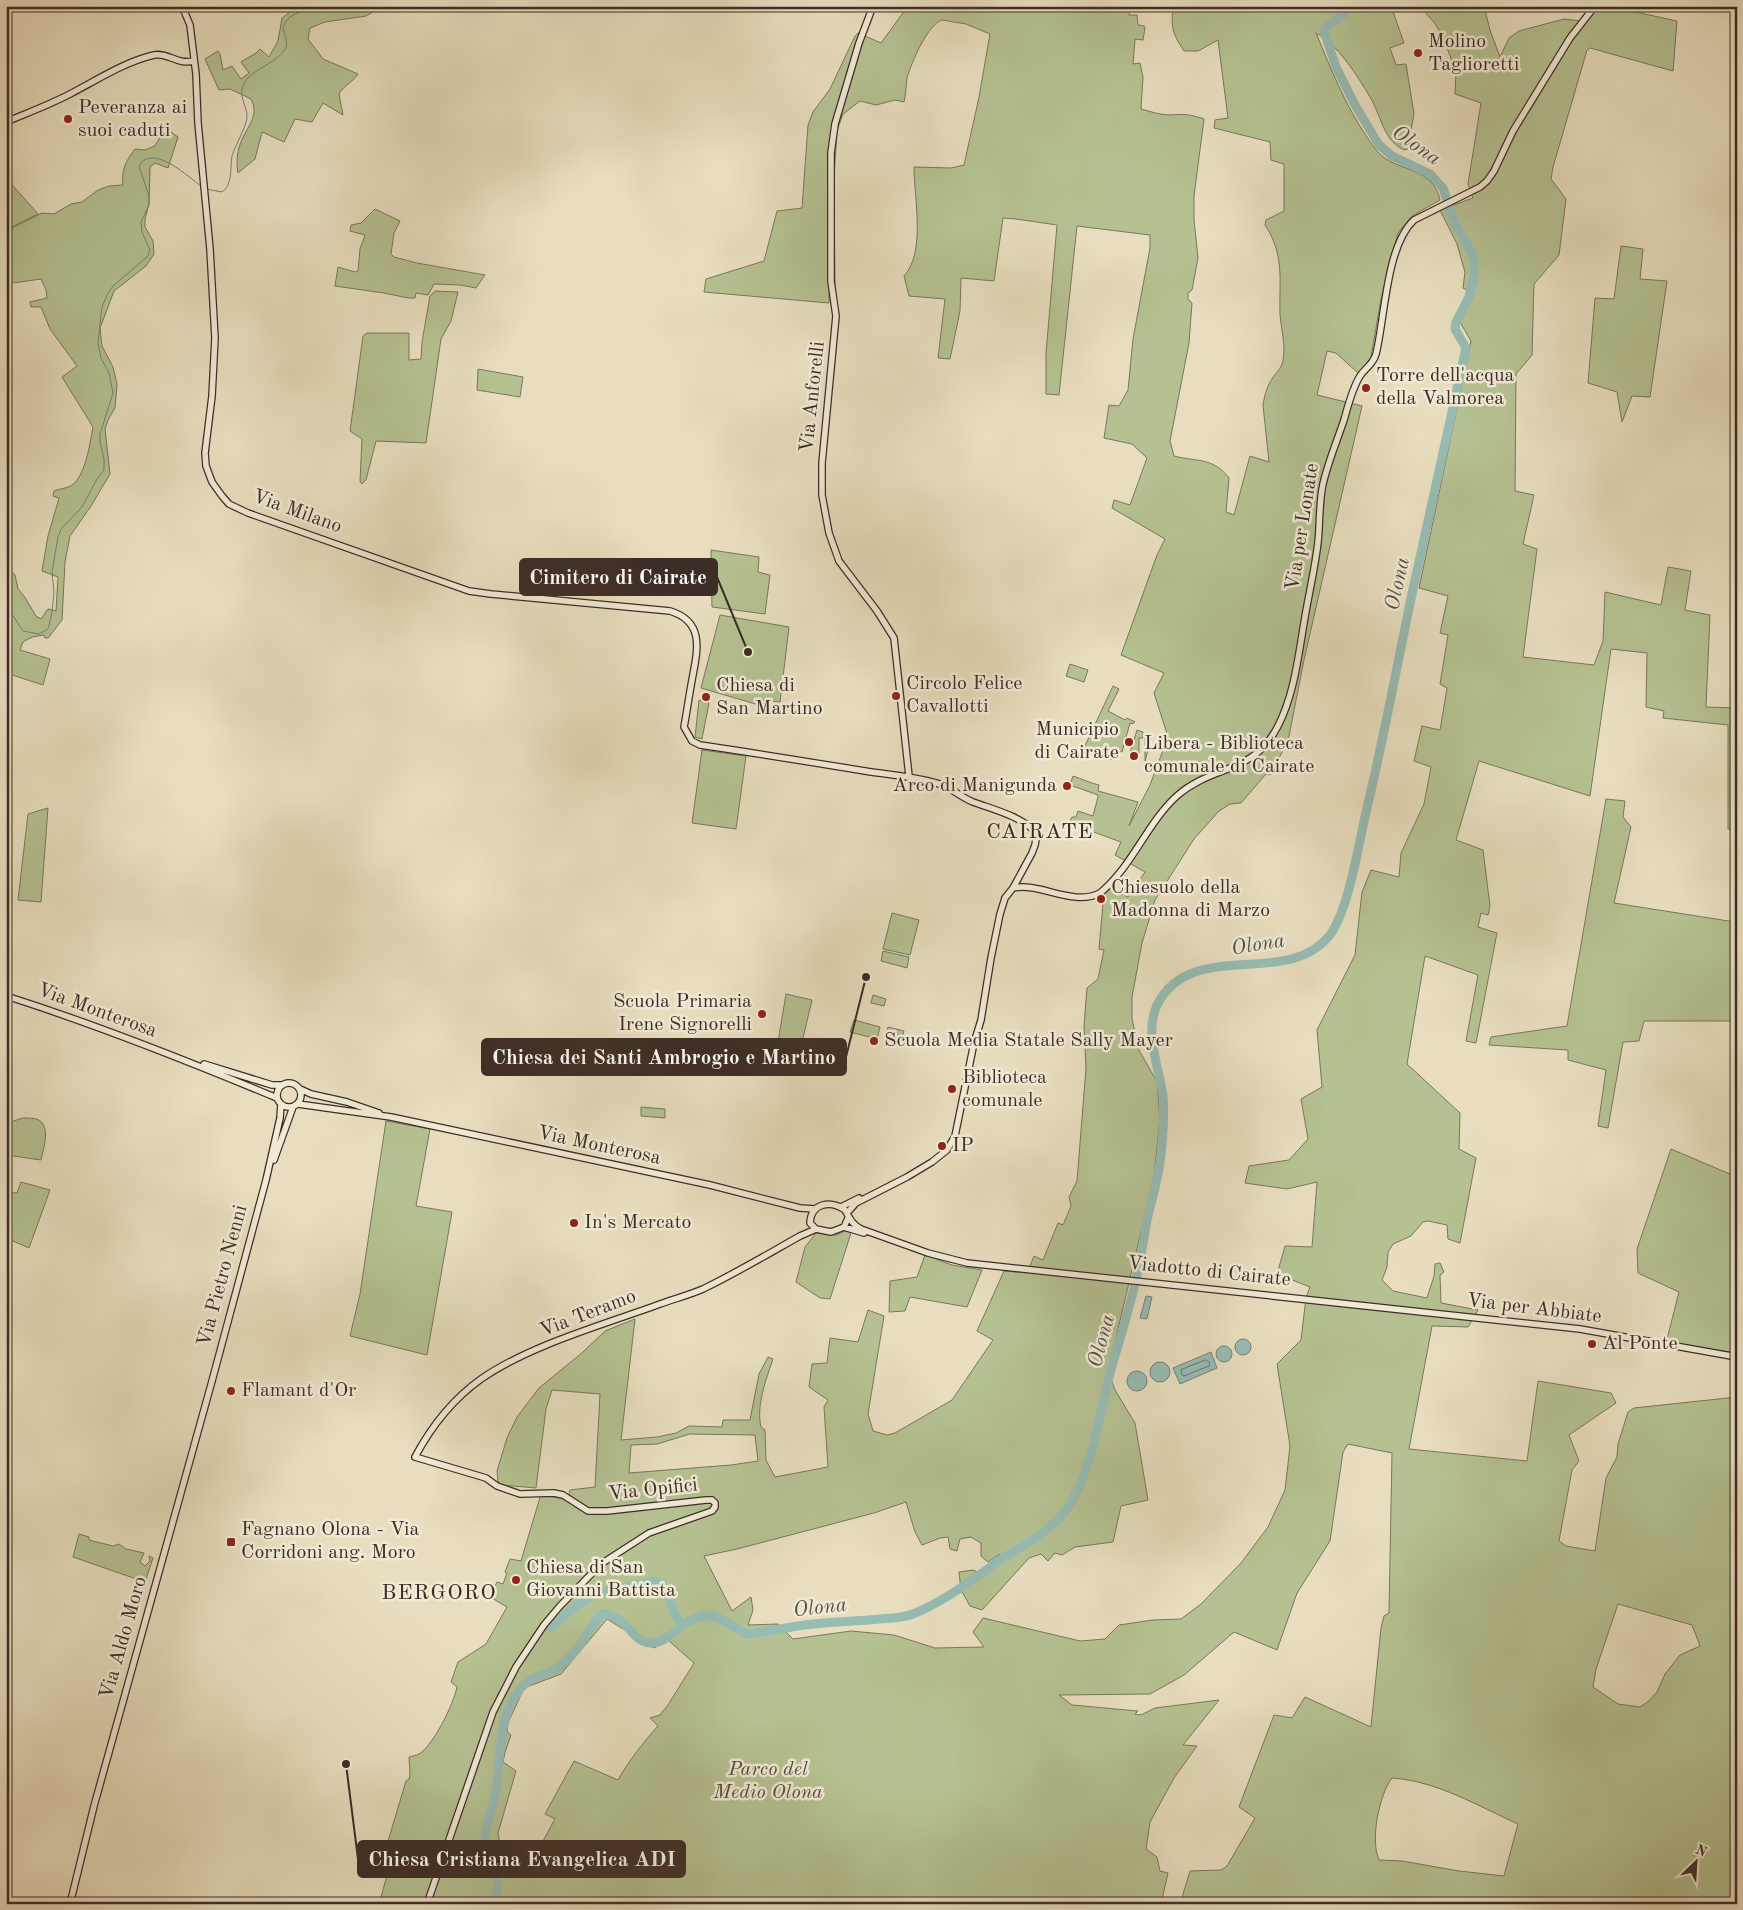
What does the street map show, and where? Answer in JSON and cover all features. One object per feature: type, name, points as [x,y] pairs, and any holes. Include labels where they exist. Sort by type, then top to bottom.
[{"type":"street","name":"Via Milano","points":[[182,6],[188,18],[194,61],[210,249],[215,338],[213,388],[206,457],[209,476],[229,504],[248,513],[469,591],[670,610],[678,613],[693,627],[698,646],[684,727],[692,741],[700,745],[868,772],[909,776]]},
{"type":"street","name":"Via Anforelli","points":[[873,6],[859,43],[835,124],[831,153],[831,281],[836,316],[821,488],[829,534],[839,561],[877,611],[894,638],[909,776]]},
{"type":"street","name":"Via per Lonate","points":[[1026,887],[1080,898],[1100,893],[1118,876],[1168,804],[1199,780],[1253,758],[1265,747],[1272,737],[1282,717],[1290,694],[1318,544],[1322,485],[1351,397],[1360,376],[1369,367],[1376,355],[1387,289],[1401,236],[1406,227],[1414,220],[1480,187],[1491,176],[1513,131],[1570,38],[1595,6]]},
{"type":"street","points":[[6,122],[68,95],[115,70],[154,55],[167,56],[179,62],[194,61]]},
{"type":"street","points":[[844,1227],[847,1216],[856,1203],[924,1167],[947,1150],[956,1136],[974,1043],[980,1026],[1000,914],[1005,898],[1013,888],[1036,845],[1037,833],[1031,827],[1009,815],[969,800],[944,785],[909,776]]},
{"type":"street","points":[[1020,876],[1020,881],[1026,887]]},
{"type":"street","points":[[1013,888],[1026,887]]},
{"type":"street","name":"Via Monterosa","points":[[6,996],[177,1057],[279,1101]]},
{"type":"street","name":"Via Monterosa","points":[[177,1057],[272,1085],[281,1085]]},
{"type":"street","points":[[292,1083],[300,1089],[301,1099],[295,1105],[284,1106],[279,1101],[277,1094],[281,1085],[292,1083]]},
{"type":"street","name":"Via Monterosa","points":[[300,1089],[311,1094],[347,1102],[391,1117]]},
{"type":"street","name":"Via Pietro Nenni","points":[[212,1381],[266,1180],[280,1118],[279,1101]]},
{"type":"street","name":"Via Monterosa","points":[[295,1105],[391,1117],[560,1155],[710,1185],[800,1208],[814,1208]]},
{"type":"street","name":"Via Pietro Nenni","points":[[266,1180],[295,1105]]},
{"type":"street","points":[[869,1197],[859,1198],[841,1207],[830,1205],[814,1208],[810,1223],[816,1229],[831,1232],[844,1227],[883,1238]]},
{"type":"street","points":[[841,1207],[854,1225],[883,1238]]},
{"type":"street","name":"Via Monterosa","points":[[800,1208],[811,1216]]},
{"type":"street","name":"Via Teramo","points":[[800,1236],[810,1223]]},
{"type":"street","name":"Via Teramo","points":[[415,1457],[429,1434],[449,1408],[480,1380],[507,1363],[575,1335],[702,1289],[816,1229]]},
{"type":"street","name":"Viadotto di Cairate","points":[[883,1238],[954,1260],[1028,1270],[1386,1308]]},
{"type":"street","name":"Via per Abbiate","points":[[1386,1308],[1580,1329],[1737,1357]]},
{"type":"street","name":"Via Aldo Moro","points":[[70,1904],[94,1806],[212,1381]]},
{"type":"street","name":"Via Opifici","points":[[415,1457],[486,1478],[498,1486],[520,1494],[554,1493],[563,1495],[588,1511],[607,1511],[706,1500],[712,1500],[715,1503],[712,1511],[649,1533],[601,1564],[560,1606],[544,1626],[516,1668],[493,1712],[427,1904]]},
{"type":"green space","points":[[298,6],[308,8],[383,6],[366,16],[325,22],[310,28],[308,39],[323,59],[358,74],[339,94],[343,115],[323,103],[312,122],[295,119],[284,142],[262,132],[255,159],[238,173],[239,149],[252,121],[253,105],[251,99],[230,89],[219,90],[205,59],[218,51],[223,70],[232,66],[241,79],[249,73],[241,62],[260,49],[269,57],[278,41],[282,18]]},
{"type":"green space","name":"Parco del Medio Olona","points":[[908,6],[1131,6],[1129,15],[1137,15],[1138,25],[1145,28],[1143,40],[1135,39],[1133,64],[1140,63],[1143,77],[1141,109],[1162,114],[1187,115],[1204,119],[1194,196],[1194,220],[1198,258],[1192,290],[1188,293],[1188,299],[1192,303],[1189,343],[1170,441],[1174,456],[1211,463],[1223,471],[1229,478],[1226,512],[1234,515],[1250,456],[1269,462],[1263,405],[1268,386],[1282,365],[1284,349],[1280,314],[1280,268],[1276,247],[1265,225],[1266,220],[1284,211],[1284,164],[1271,160],[1270,142],[1214,128],[1215,120],[1228,118],[1218,40],[1198,51],[1184,51],[1173,30],[1173,6],[1391,6],[1404,43],[1390,48],[1396,65],[1406,64],[1414,114],[1411,130],[1411,148],[1404,150],[1391,140],[1374,104],[1353,70],[1332,45],[1316,33],[1345,100],[1374,147],[1389,161],[1424,176],[1437,190],[1440,200],[1412,216],[1398,233],[1381,299],[1371,357],[1366,367],[1358,373],[1336,353],[1327,351],[1317,395],[1362,406],[1304,660],[1288,741],[1270,775],[1266,774],[1241,803],[1230,804],[1219,811],[1194,839],[1155,900],[1142,943],[1132,997],[1132,1019],[1139,1050],[1157,1082],[1160,1119],[1154,1176],[1108,1372],[1115,1390],[1135,1423],[1148,1500],[1121,1506],[1113,1542],[1075,1547],[1062,1555],[1055,1553],[1048,1561],[1041,1554],[1029,1558],[982,1610],[970,1606],[961,1590],[959,1572],[973,1570],[982,1574],[995,1567],[1000,1554],[988,1562],[981,1556],[981,1543],[971,1537],[960,1539],[957,1551],[950,1549],[948,1537],[922,1545],[915,1532],[906,1502],[874,1513],[704,1556],[732,1611],[751,1597],[753,1610],[748,1625],[778,1624],[793,1639],[851,1631],[894,1635],[935,1648],[984,1647],[973,1632],[983,1618],[1080,1641],[1105,1639],[1119,1625],[1153,1620],[1181,1619],[1201,1604],[1241,1563],[1268,1527],[1285,1490],[1290,1446],[1277,1364],[1301,1340],[1306,1298],[1310,1287],[1277,1274],[1285,1246],[1312,1247],[1317,1182],[1287,1189],[1245,1183],[1249,1166],[1289,1160],[1308,1139],[1301,1099],[1322,1087],[1317,1030],[1355,955],[1362,892],[1371,870],[1399,877],[1401,853],[1424,804],[1431,767],[1414,761],[1422,726],[1440,730],[1447,688],[1440,684],[1448,635],[1440,633],[1448,596],[1419,588],[1471,341],[1460,322],[1471,292],[1463,288],[1465,272],[1457,244],[1440,210],[1473,198],[1468,184],[1481,103],[1455,94],[1456,73],[1444,39],[1436,25],[1420,6],[1484,6],[1500,57],[1509,38],[1519,31],[1564,19],[1582,21],[1595,6],[1635,6],[1631,11],[1677,21],[1673,71],[1590,48],[1587,50],[1551,179],[1566,199],[1559,255],[1534,284],[1532,355],[1516,374],[1515,491],[1534,495],[1523,544],[1537,549],[1523,657],[1594,665],[1603,641],[1605,592],[1661,605],[1668,567],[1691,571],[1685,610],[1710,615],[1706,707],[1737,708],[1737,831],[1728,829],[1728,725],[1663,718],[1664,711],[1646,707],[1647,653],[1611,649],[1590,796],[1479,761],[1456,840],[1483,850],[1490,906],[1488,915],[1481,913],[1478,927],[1497,933],[1476,1043],[1466,1041],[1478,975],[1425,956],[1407,1064],[1460,1113],[1459,1149],[1476,1158],[1460,1243],[1448,1239],[1447,1225],[1428,1221],[1423,1222],[1411,1236],[1393,1244],[1388,1252],[1387,1267],[1382,1280],[1393,1291],[1427,1298],[1434,1276],[1435,1264],[1440,1263],[1444,1272],[1440,1275],[1441,1303],[1478,1310],[1468,1327],[1432,1326],[1409,1449],[1527,1461],[1538,1381],[1611,1393],[1616,1403],[1569,1435],[1579,1461],[1572,1470],[1559,1541],[1566,1546],[1595,1551],[1606,1478],[1617,1457],[1618,1444],[1628,1412],[1634,1408],[1737,1397],[1737,1904],[1180,1904],[1190,1871],[1221,1870],[1227,1866],[1255,1818],[1239,1807],[1274,1715],[1292,1718],[1305,1697],[1371,1727],[1381,1628],[1384,1616],[1389,1613],[1392,1453],[1348,1444],[1343,1452],[1330,1541],[1297,1593],[1277,1650],[1234,1632],[1184,1675],[1150,1694],[1059,1695],[1072,1705],[1138,1711],[1135,1714],[1141,1715],[1155,1708],[1219,1700],[1183,1745],[1197,1746],[1174,1778],[1150,1822],[1146,1849],[1157,1857],[1160,1871],[1168,1873],[1161,1904],[379,1904],[391,1861],[383,1858],[406,1781],[409,1779],[409,1757],[423,1751],[442,1725],[452,1704],[457,1687],[451,1682],[458,1662],[486,1644],[507,1607],[490,1597],[497,1582],[503,1584],[510,1559],[521,1561],[541,1494],[568,1500],[570,1490],[595,1487],[600,1394],[552,1390],[546,1409],[536,1488],[502,1485],[498,1482],[497,1471],[507,1438],[517,1417],[539,1388],[583,1352],[605,1331],[635,1319],[621,1440],[657,1437],[676,1433],[689,1426],[722,1427],[723,1420],[750,1420],[759,1374],[768,1357],[773,1359],[762,1393],[760,1419],[761,1427],[765,1430],[766,1460],[775,1477],[828,1467],[824,1407],[828,1400],[809,1387],[812,1364],[827,1363],[830,1338],[858,1342],[868,1310],[884,1316],[868,1414],[873,1431],[887,1435],[895,1433],[952,1400],[993,1340],[977,1331],[1004,1271],[1027,1273],[1034,1256],[1043,1260],[1058,1223],[1063,1225],[1071,1206],[1069,1197],[1077,1181],[1086,1068],[1084,1026],[1087,988],[1098,979],[1104,950],[1099,949],[1104,892],[1110,888],[1128,897],[1145,872],[1115,855],[1121,842],[1086,831],[1086,826],[1070,821],[1072,817],[1076,817],[1078,811],[1093,816],[1098,795],[1070,785],[1073,776],[1099,785],[1098,791],[1138,802],[1129,826],[1150,785],[1168,737],[1154,693],[1164,673],[1121,655],[1157,555],[1165,539],[1112,508],[1114,500],[1130,505],[1147,458],[1132,444],[1104,438],[1109,405],[1119,406],[1128,390],[1133,339],[1150,248],[1150,235],[1077,226],[1059,395],[1046,394],[1046,353],[1057,225],[1003,218],[994,281],[961,278],[960,311],[950,359],[938,358],[945,299],[909,296],[904,276],[911,266],[917,239],[914,167],[951,168],[964,165],[990,34],[966,24],[942,20],[936,23],[925,37],[916,55],[907,78],[904,102],[895,100],[876,105],[860,101],[843,114],[837,131],[834,178],[835,287],[829,292],[829,303],[704,292],[706,279],[764,261],[777,211],[802,208],[808,125],[813,112],[830,89],[855,36],[858,33],[881,43]],"holes":[[[690,1434],[755,1435],[758,1461],[629,1473],[631,1445],[657,1444]],[[1618,1604],[1692,1625],[1700,1646],[1680,1655],[1665,1674],[1657,1692],[1640,1707],[1618,1704],[1593,1687],[1596,1669]],[[607,1619],[654,1648],[668,1640],[694,1663],[668,1705],[660,1715],[650,1718],[658,1726],[632,1758],[618,1780],[574,1761],[545,1814],[555,1819],[527,1868],[503,1859],[498,1833],[516,1771],[503,1762],[511,1735],[507,1732],[508,1723],[524,1688],[561,1674]],[[1392,1778],[1425,1784],[1457,1795],[1518,1824],[1504,1876],[1459,1871],[1402,1861],[1379,1860],[1375,1841],[1377,1818],[1387,1786]]]},
{"type":"green space","points":[[165,128],[178,137],[168,168],[155,163],[150,167],[149,204],[145,227],[153,241],[154,254],[146,266],[114,291],[100,328],[102,346],[113,367],[117,384],[115,408],[105,429],[110,474],[70,536],[65,562],[62,620],[48,638],[45,638],[44,635],[32,637],[23,642],[20,650],[50,659],[43,685],[6,673],[6,570],[8,568],[15,575],[18,589],[36,616],[41,619],[48,609],[56,611],[58,577],[42,571],[48,536],[59,498],[53,496],[54,491],[72,485],[81,474],[87,458],[93,427],[62,377],[77,366],[50,329],[41,307],[31,307],[30,302],[47,298],[41,279],[6,284],[6,231],[42,213],[54,214],[71,204],[82,202],[98,190],[109,186],[123,185],[125,166],[135,149],[145,150],[155,146]]},
{"type":"green space","points":[[6,178],[38,214],[6,230]]},
{"type":"green space","points":[[375,209],[400,221],[394,233],[391,254],[394,257],[485,275],[476,288],[434,284],[428,295],[416,293],[415,298],[335,286],[338,267],[355,272],[358,271],[360,249],[365,235],[350,231],[351,225],[361,223]]},
{"type":"green space","points":[[1621,246],[1643,249],[1640,279],[1667,281],[1650,397],[1632,396],[1622,422],[1617,392],[1588,383],[1595,298],[1614,299]]},
{"type":"green space","points":[[435,291],[458,292],[451,321],[441,339],[426,443],[376,441],[366,480],[362,484],[360,481],[362,439],[350,431],[363,336],[367,333],[409,333],[409,360],[421,359],[430,296]]},
{"type":"green space","points":[[478,369],[523,377],[520,397],[477,390]]},
{"type":"green space","points":[[711,550],[759,557],[758,572],[770,575],[765,614],[712,607]]},
{"type":"green space","points":[[720,615],[789,627],[780,702],[761,700],[759,705],[701,688]]},
{"type":"green space","points":[[1070,664],[1088,670],[1084,682],[1066,676]]},
{"type":"green space","points":[[1113,686],[1119,689],[1108,711],[1125,720],[1127,718],[1135,722],[1133,724],[1130,723],[1122,752],[1118,751],[1115,760],[1082,752]]},
{"type":"green space","points":[[699,700],[709,703],[702,739],[695,737]]},
{"type":"green space","points":[[1137,730],[1143,732],[1143,738],[1139,738],[1139,753],[1130,753]]},
{"type":"green space","points":[[1145,733],[1152,735],[1145,761]]},
{"type":"green space","points":[[702,750],[746,756],[736,829],[692,823]]},
{"type":"green space","points":[[1606,799],[1625,801],[1623,817],[1631,827],[1614,903],[1735,922],[1737,912],[1737,1021],[1644,1021],[1639,1041],[1623,1042],[1608,1128],[1598,1126],[1606,1070],[1568,1060],[1568,1050],[1489,1045],[1491,1037],[1567,1026]]},
{"type":"green space","points":[[48,808],[41,902],[18,900],[28,814]]},
{"type":"green space","points":[[892,913],[919,920],[910,955],[883,949]]},
{"type":"green space","points":[[883,951],[909,957],[907,968],[881,961]]},
{"type":"green space","points":[[786,994],[812,1000],[802,1042],[799,1045],[778,1042]]},
{"type":"green space","points":[[873,995],[886,999],[884,1006],[871,1003]]},
{"type":"green space","points":[[854,1020],[880,1027],[877,1039],[850,1032]]},
{"type":"green space","points":[[888,1027],[904,1031],[901,1040],[886,1036]]},
{"type":"green space","points":[[641,1107],[665,1109],[665,1118],[641,1116]]},
{"type":"green space","points":[[23,1118],[33,1118],[43,1123],[45,1139],[41,1160],[6,1155],[7,1123]]},
{"type":"green space","points":[[386,1121],[430,1129],[416,1206],[452,1212],[427,1355],[350,1336],[360,1294]]},
{"type":"green space","points":[[1671,1149],[1737,1177],[1737,1353],[1666,1343],[1679,1292],[1638,1273],[1637,1249]]},
{"type":"green space","points":[[21,1182],[50,1190],[29,1248],[6,1238],[6,1192],[17,1193]]},
{"type":"green space","points":[[845,1231],[851,1233],[830,1299],[820,1298],[796,1282],[805,1247],[816,1233],[836,1235]]},
{"type":"green space","points":[[925,1255],[952,1265],[982,1270],[967,1307],[910,1297],[905,1311],[889,1312],[890,1281],[917,1277]]},
{"type":"green space","points":[[79,1534],[89,1537],[89,1540],[113,1546],[119,1544],[126,1549],[144,1553],[140,1562],[145,1566],[150,1561],[149,1556],[153,1558],[145,1582],[73,1557]]},
{"type":"water","points":[[1146,1296],[1152,1297],[1147,1319],[1140,1318]]},
{"type":"water","points":[[1243,1339],[1249,1341],[1251,1347],[1249,1353],[1243,1355],[1237,1353],[1235,1347],[1237,1341]]},
{"type":"water","points":[[1224,1346],[1230,1348],[1232,1354],[1230,1360],[1224,1362],[1218,1360],[1216,1354],[1218,1348]]},
{"type":"water","points":[[1211,1352],[1217,1368],[1180,1384],[1173,1368]]},
{"type":"water","points":[[1160,1362],[1167,1365],[1170,1372],[1167,1379],[1160,1382],[1153,1379],[1150,1372],[1153,1365]]},
{"type":"water","points":[[1137,1371],[1144,1374],[1147,1381],[1144,1388],[1137,1391],[1130,1388],[1127,1381],[1130,1374]]},
{"type":"waterway","points":[[206,189],[222,192],[228,185],[232,156],[247,119],[242,89],[249,77],[276,58],[286,47],[283,28],[286,21],[298,13],[336,6]]},
{"type":"waterway","name":"Olona","points":[[491,1904],[498,1886],[495,1871],[486,1848],[485,1833],[495,1795],[501,1740],[507,1714],[512,1701],[520,1689],[532,1679],[556,1669],[564,1663],[579,1647],[602,1614],[618,1619],[639,1639],[652,1643],[663,1640],[684,1624],[702,1616],[717,1618],[747,1634],[813,1624],[905,1616],[925,1609],[973,1580],[1038,1536],[1060,1517],[1076,1494],[1090,1458],[1109,1377],[1133,1292],[1159,1171],[1164,1111],[1152,1038],[1153,1016],[1157,1005],[1172,985],[1192,973],[1215,967],[1289,960],[1311,951],[1329,936],[1336,925],[1348,893],[1357,856],[1466,348],[1455,329],[1456,322],[1469,297],[1474,275],[1473,255],[1454,222],[1443,188],[1430,174],[1392,156],[1379,145],[1355,105],[1336,67],[1324,31],[1326,27],[1343,15],[1348,6]]},
{"type":"waterway","points":[[6,605],[23,631],[39,634],[48,629],[52,613],[54,592],[52,572],[58,537],[61,529],[82,507],[104,470],[100,434],[113,393],[109,373],[101,358],[98,343],[102,307],[113,286],[148,256],[150,250],[142,232],[141,222],[149,205],[149,196],[139,166],[145,160],[153,158],[161,160],[171,164],[202,187]]},
{"type":"waterway","name":"Olona","points":[[551,1628],[568,1612],[592,1595],[655,1581],[665,1590],[682,1626]]},
{"type":"place","name":"Molino Taglioretti","points":[[1418,53]]},
{"type":"place","name":"Peveranza ai suoi caduti","points":[[68,119]]},
{"type":"place","name":"Torre dell'acqua della Valmorea","points":[[1366,388]]},
{"type":"place","name":"Cimitero di Cairate","points":[[748,652]]},
{"type":"place","name":"Circolo Felice Cavallotti","points":[[896,696]]},
{"type":"place","name":"Chiesa di San Martino","points":[[706,697]]},
{"type":"place","name":"Municipio di Cairate","points":[[1129,742]]},
{"type":"place","name":"Libera - Biblioteca comunale di Cairate","points":[[1134,756]]},
{"type":"place","name":"Arco di Manigunda","points":[[1067,786]]},
{"type":"place","name":"Chiesuolo della Madonna di Marzo","points":[[1101,899]]},
{"type":"place","name":"Chiesa dei Santi Ambrogio e Martino","points":[[866,977]]},
{"type":"place","name":"Scuola Primaria Irene Signorelli","points":[[762,1014]]},
{"type":"place","name":"Scuola Media Statale Sally Mayer","points":[[874,1041]]},
{"type":"place","name":"Biblioteca comunale","points":[[952,1089]]},
{"type":"place","name":"IP","points":[[942,1146]]},
{"type":"place","name":"In's Mercato","points":[[574,1223]]},
{"type":"place","name":"Al Ponte","points":[[1592,1344]]},
{"type":"place","name":"Flamant d'Or","points":[[231,1391]]},
{"type":"place","name":"Fagnano Olona - Via Corridoni ang. Moro","points":[[231,1542]]},
{"type":"place","name":"Chiesa di San Giovanni Battista","points":[[516,1580]]},
{"type":"place","name":"Chiesa Cristiana Evangelica ADI","points":[[346,1764]]},
{"type":"district","name":"CAIRATE","points":[[1040,832]]},
{"type":"district","name":"BERGORO","points":[[439,1593]]}]
